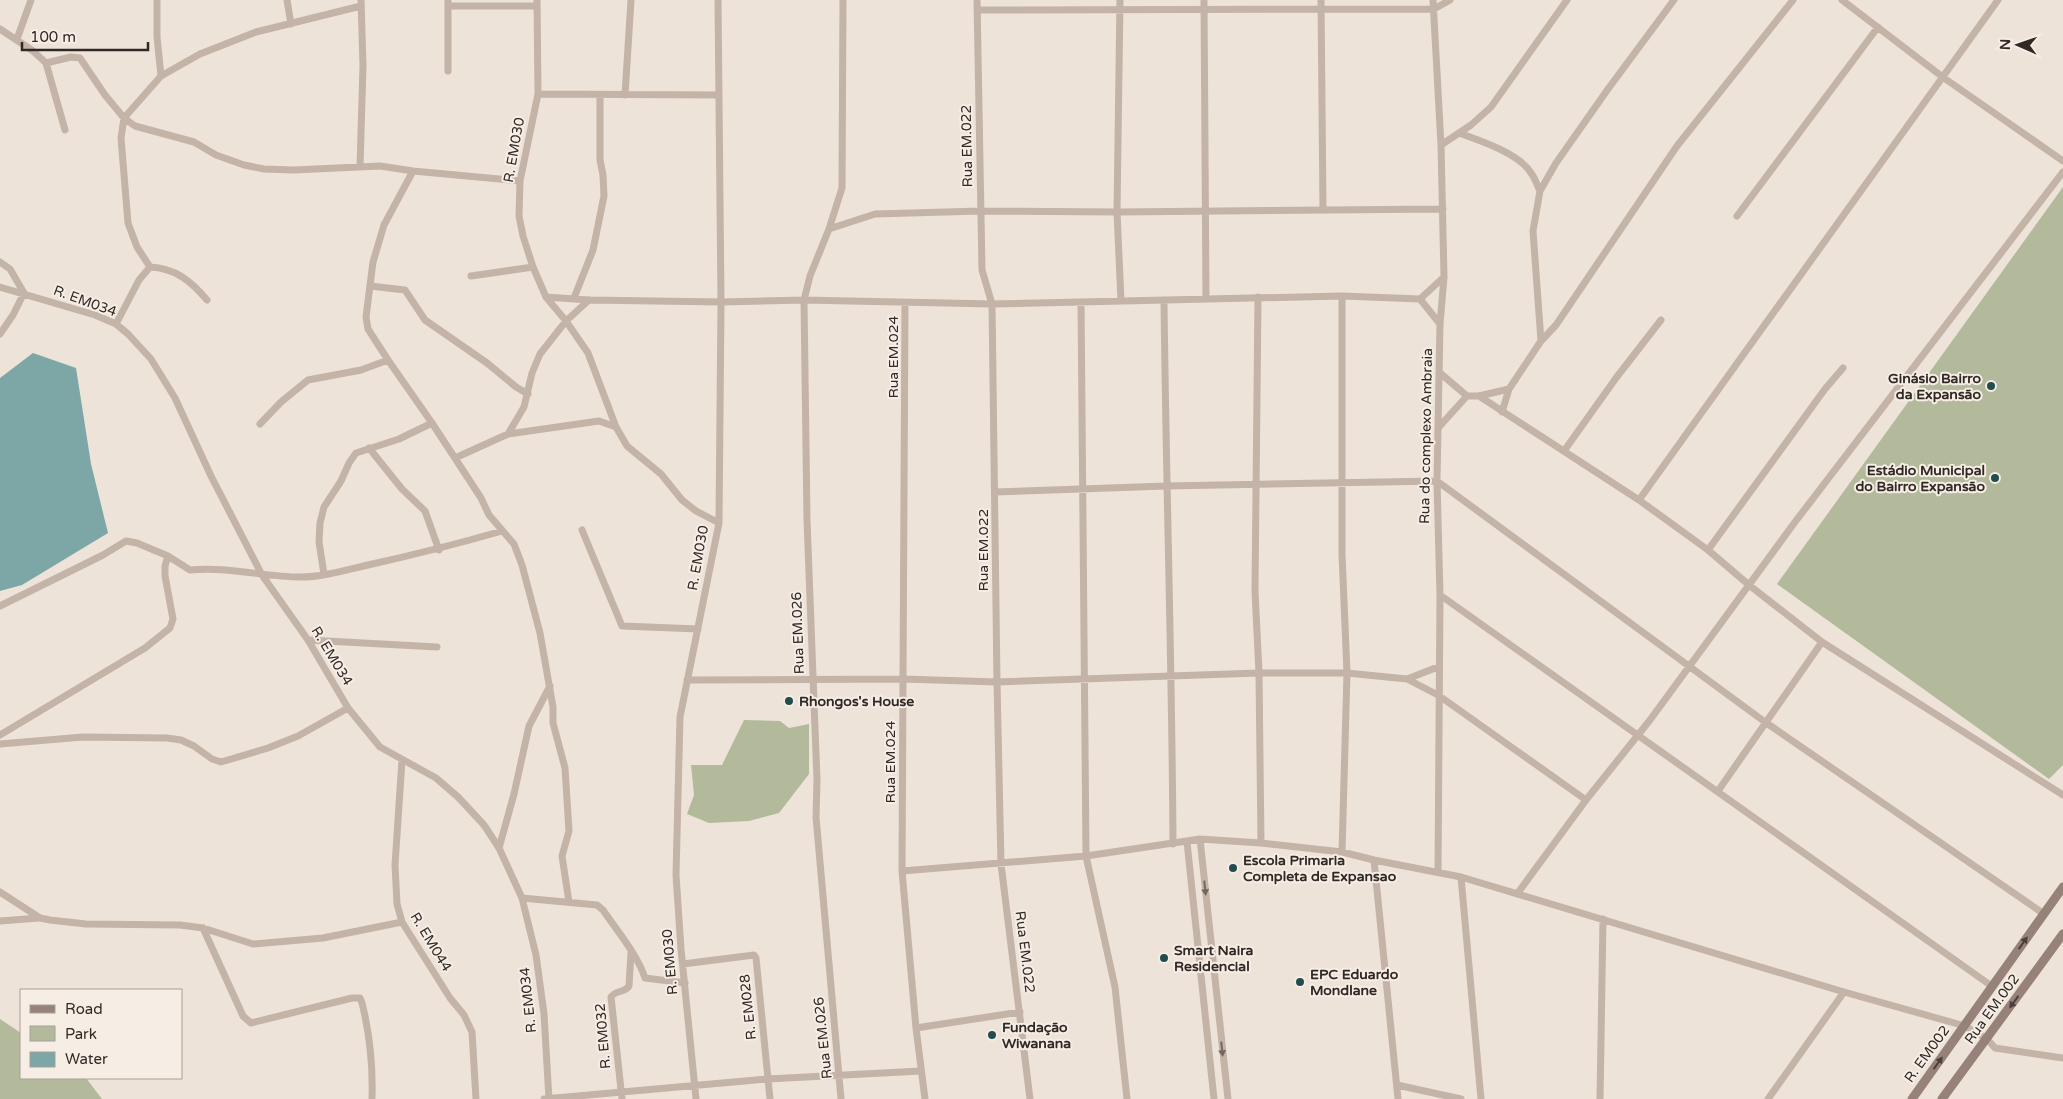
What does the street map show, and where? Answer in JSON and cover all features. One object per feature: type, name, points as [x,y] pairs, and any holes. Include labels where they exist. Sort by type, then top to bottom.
[{"type":"street","points":[[17,39],[31,0]]},
{"type":"street","points":[[157,0],[157,37],[161,76]]},
{"type":"street","points":[[287,0],[291,24]]},
{"type":"street","points":[[625,95],[631,0]]},
{"type":"street","points":[[718,0],[721,302],[719,522]]},
{"type":"street","name":"Rua EM.026","points":[[841,1099],[822,908],[816,817],[817,780],[807,520],[804,300],[810,276],[829,229],[842,188],[842,0]]},
{"type":"street","name":"Rua EM.022","points":[[977,0],[982,270],[992,304],[1001,864],[1030,1099]]},
{"type":"street","points":[[1120,0],[1117,212],[1120,301]]},
{"type":"street","points":[[1204,0],[1206,299]]},
{"type":"street","points":[[1321,0],[1323,209]]},
{"type":"street","name":"Rua do complexo Ambraia","points":[[1433,0],[1441,145],[1444,277],[1440,324],[1437,481],[1440,595],[1438,872]]},
{"type":"street","points":[[977,10],[1434,9],[1450,0]]},
{"type":"street","points":[[1441,145],[1491,107],[1567,0]]},
{"type":"street","points":[[1541,341],[1532,231],[1540,191],[1556,163],[1674,0]]},
{"type":"street","points":[[1502,412],[1509,389],[1541,341],[1556,325],[1678,146],[1793,0]]},
{"type":"street","points":[[1842,0],[1944,78],[2063,161]]},
{"type":"street","points":[[1639,500],[1944,78],[1998,0]]},
{"type":"street","points":[[207,300],[194,285],[172,270],[150,267],[137,247],[128,222],[121,138],[124,118],[161,76],[200,54],[248,35],[361,3],[363,65],[360,167]]},
{"type":"street","points":[[448,71],[448,3],[537,3]]},
{"type":"street","name":"R. EM030","points":[[537,3],[538,94],[520,181],[519,216],[533,267],[546,297],[566,321],[588,353],[616,427],[627,446],[661,474],[682,500],[696,511],[719,522],[680,716],[676,875],[696,1099]]},
{"type":"street","points":[[1737,216],[1878,27]]},
{"type":"street","points":[[0,29],[33,50],[46,63],[64,130]]},
{"type":"street","points":[[46,63],[71,56],[80,58],[105,96],[124,118],[135,126],[180,137],[194,142],[216,155],[264,169],[380,166],[520,181]]},
{"type":"street","points":[[538,94],[600,96],[718,95]]},
{"type":"street","points":[[574,298],[593,250],[604,196],[600,160],[600,96]]},
{"type":"street","points":[[1459,133],[1496,146],[1526,167],[1531,172],[1540,191]]},
{"type":"street","points":[[413,171],[384,225],[370,286],[366,317],[368,329],[481,498],[488,515],[514,544],[522,565],[540,633],[550,686],[554,723],[565,768],[569,831],[562,856],[568,902]]},
{"type":"street","points":[[1517,894],[1586,800],[1638,736],[1691,665],[1794,522],[2063,172]]},
{"type":"street","points":[[829,229],[875,214],[981,211],[1117,212],[1442,209]]},
{"type":"street","points":[[0,262],[10,269],[24,293],[0,334]]},
{"type":"street","points":[[116,324],[139,280],[150,267]]},
{"type":"street","points":[[471,276],[533,267]]},
{"type":"street","points":[[546,297],[589,300],[721,302],[804,300],[992,304],[1342,296],[1420,300],[1444,277]]},
{"type":"street","points":[[370,286],[406,290],[425,320],[528,394]]},
{"type":"street","name":"R. EM034","points":[[0,287],[95,315],[116,324],[152,359],[174,398],[211,476],[262,575],[308,640],[348,708],[380,747],[436,778],[458,797],[484,825],[500,848],[522,898],[536,955],[549,1099]]},
{"type":"street","points":[[1342,296],[1342,554],[1346,673],[1342,852]]},
{"type":"street","points":[[1258,297],[1255,591],[1259,673],[1261,843]]},
{"type":"street","points":[[508,434],[524,407],[532,373],[540,354],[566,321],[589,300]]},
{"type":"street","points":[[1164,300],[1166,486],[1172,676],[1172,844]]},
{"type":"street","points":[[1420,300],[1440,324]]},
{"type":"street","points":[[1081,302],[1086,856],[1115,988],[1127,1099]]},
{"type":"street","name":"Rua EM.024","points":[[905,303],[902,871],[916,1028],[925,1099]]},
{"type":"street","points":[[1564,451],[1616,378],[1661,320]]},
{"type":"street","points":[[260,424],[286,398],[308,380],[360,370],[388,360]]},
{"type":"street","points":[[1708,550],[1825,389],[1843,368]]},
{"type":"street","points":[[1440,373],[1467,396],[1479,396],[1509,389]]},
{"type":"street","points":[[1438,428],[1467,396]]},
{"type":"street","points":[[1479,396],[1639,500],[1708,550],[1822,642],[2063,795]]},
{"type":"street","points":[[455,458],[508,434],[599,421],[616,427]]},
{"type":"street","points":[[324,574],[319,542],[320,522],[324,507],[342,481],[349,463],[356,454],[399,439],[432,423]]},
{"type":"street","points":[[369,448],[402,489],[426,511],[439,550]]},
{"type":"street","points":[[995,492],[1083,491],[1166,486],[1437,481],[1691,665],[1765,722],[2044,914]]},
{"type":"street","points":[[582,530],[622,626],[698,629]]},
{"type":"street","points":[[0,606],[103,555],[126,541],[168,556],[190,570],[210,568],[262,575],[302,577],[439,550],[502,531]]},
{"type":"street","points":[[0,735],[145,648],[170,628],[173,619],[165,576],[168,556]]},
{"type":"street","points":[[1440,595],[1993,987]]},
{"type":"street","points":[[308,640],[437,648]]},
{"type":"street","points":[[1718,791],[1822,642]]},
{"type":"street","points":[[1407,679],[1438,667]]},
{"type":"street","points":[[687,680],[997,682],[1259,673],[1346,673],[1407,679],[1438,695],[1586,800]]},
{"type":"street","points":[[500,848],[529,726],[550,686]]},
{"type":"street","points":[[540,705],[553,707]]},
{"type":"street","points":[[0,744],[83,737],[167,738],[181,740],[220,762],[268,748],[298,736],[348,708]]},
{"type":"street","name":"R. EM044","points":[[402,760],[395,864],[395,887],[402,922],[450,998],[464,1015],[472,1032],[476,1099]]},
{"type":"street","points":[[1200,839],[1228,1099]]},
{"type":"street","points":[[902,871],[1086,856],[1200,839],[1261,843],[1342,852],[1461,877],[1844,992],[1965,1026],[1987,1039],[1995,1048],[2063,1058]]},
{"type":"street","points":[[1187,842],[1214,1099]]},
{"type":"street","points":[[1374,860],[1398,1099]]},
{"type":"street","points":[[1461,877],[1481,1099]]},
{"type":"street","name":"Rua EM.002","points":[[1965,1026],[2063,887]]},
{"type":"street","points":[[0,892],[40,918]]},
{"type":"street","points":[[522,898],[597,905],[603,910],[640,962],[645,978],[685,983]]},
{"type":"street","points":[[0,921],[40,918],[86,924],[180,925],[203,928],[254,944],[323,938],[402,922]]},
{"type":"street","points":[[1600,1099],[1603,919]]},
{"type":"street","points":[[203,928],[243,1016],[248,1022],[251,1023],[352,998],[360,998],[370,1043],[373,1074],[372,1099]]},
{"type":"street","name":"Rua EM.002","points":[[1942,1099],[2063,934]]},
{"type":"street","name":"R. EM032","points":[[621,1096],[610,997],[613,993],[627,990],[630,986],[632,953]]},
{"type":"street","name":"R. EM028","points":[[683,964],[754,955],[756,958],[770,1099]]},
{"type":"street","points":[[1768,1099],[1844,992]]},
{"type":"street","points":[[916,1028],[1020,1012]]},
{"type":"street","name":"R. EM002","points":[[1912,1099],[1965,1026]]},
{"type":"street","points":[[544,1099],[621,1096],[694,1086],[768,1079],[921,1071]]},
{"type":"street","points":[[1397,1085],[1460,1099]]},
{"type":"green space","name":"Ginásio Bairro da Expansão","points":[[2063,187],[2063,765],[2049,779],[1777,584]]},
{"type":"green space","points":[[744,720],[780,721],[789,728],[809,724],[809,774],[779,813],[749,821],[709,823],[687,814],[694,795],[691,765],[722,765]]},
{"type":"green space","points":[[0,1019],[20,1032],[20,1079],[87,1079],[102,1099],[0,1099]]},
{"type":"water","points":[[33,353],[76,368],[91,464],[108,533],[22,585],[0,591],[0,378]]},
{"type":"place","name":"Ginásio Bairro da Expansão","points":[[1991,386]]},
{"type":"place","name":"Estádio Municipal do Bairro Expansão","points":[[1995,478]]},
{"type":"place","name":"Rhongos's House","points":[[789,701]]},
{"type":"place","name":"Escola Primaria Completa de Expansao","points":[[1233,868]]},
{"type":"place","name":"Smart Naira Residencial","points":[[1164,958]]},
{"type":"place","name":"EPC Eduardo Mondlane","points":[[1300,982]]},
{"type":"place","name":"Fundação Wiwanana","points":[[992,1035]]}]
